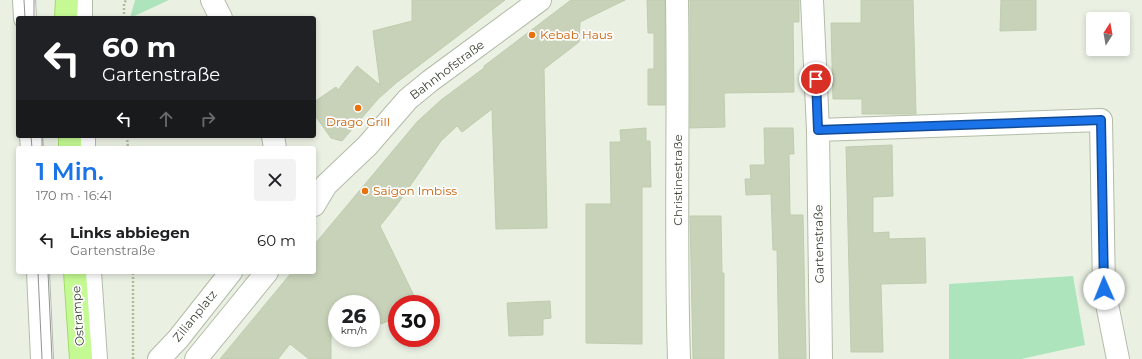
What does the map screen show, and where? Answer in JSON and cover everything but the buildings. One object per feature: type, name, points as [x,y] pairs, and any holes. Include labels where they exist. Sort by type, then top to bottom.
[{"type":"main road","points":[[66,16],[67,0]]},
{"type":"main road","name":"Ostrampe","points":[[75,274],[81,359]]},
{"type":"street","points":[[24,0],[25,16]]},
{"type":"street","points":[[81,0],[81,16]]},
{"type":"street","points":[[212,0],[220,16]]},
{"type":"street","name":"Bahnhofstraße","points":[[316,201],[326,185],[367,146],[408,99],[540,0]]},
{"type":"street","name":"Christinestraße","points":[[677,0],[677,297],[679,359]]},
{"type":"street","name":"Gartenstraße","points":[[812,0],[818,130],[820,359]]},
{"type":"street","points":[[818,130],[1101,120],[1104,289],[1118,359]]},
{"type":"street","points":[[38,274],[42,359]]},
{"type":"street","points":[[90,274],[96,359]]},
{"type":"street","name":"Zilianplatz","points":[[159,359],[178,339],[229,274]]},
{"type":"street","points":[[196,359],[265,274]]},
{"type":"path","points":[[124,16],[124,4],[126,0]]},
{"type":"path","points":[[133,274],[133,359]]},
{"type":"green space","points":[[135,0],[169,0],[134,16],[131,16]]},
{"type":"green space","points":[[1073,276],[1085,345],[1021,359],[949,359],[949,284]]},
{"type":"tram line","points":[[24,0],[25,16]]},
{"type":"tram line","points":[[34,0],[34,16]]},
{"type":"tram line","points":[[31,138],[32,146]]},
{"type":"tram line","points":[[42,138],[42,146]]},
{"type":"tram line","points":[[38,274],[42,359]]},
{"type":"tram line","points":[[48,274],[52,359]]},
{"type":"place","name":"Kebab Haus","points":[[532,35]]},
{"type":"place","name":"Drago Grill","points":[[358,108]]},
{"type":"place","name":"Saigon Imbiss","points":[[365,191]]},
{"type":"route","points":[[816,79],[818,130],[1101,120],[1104,289]]}]
